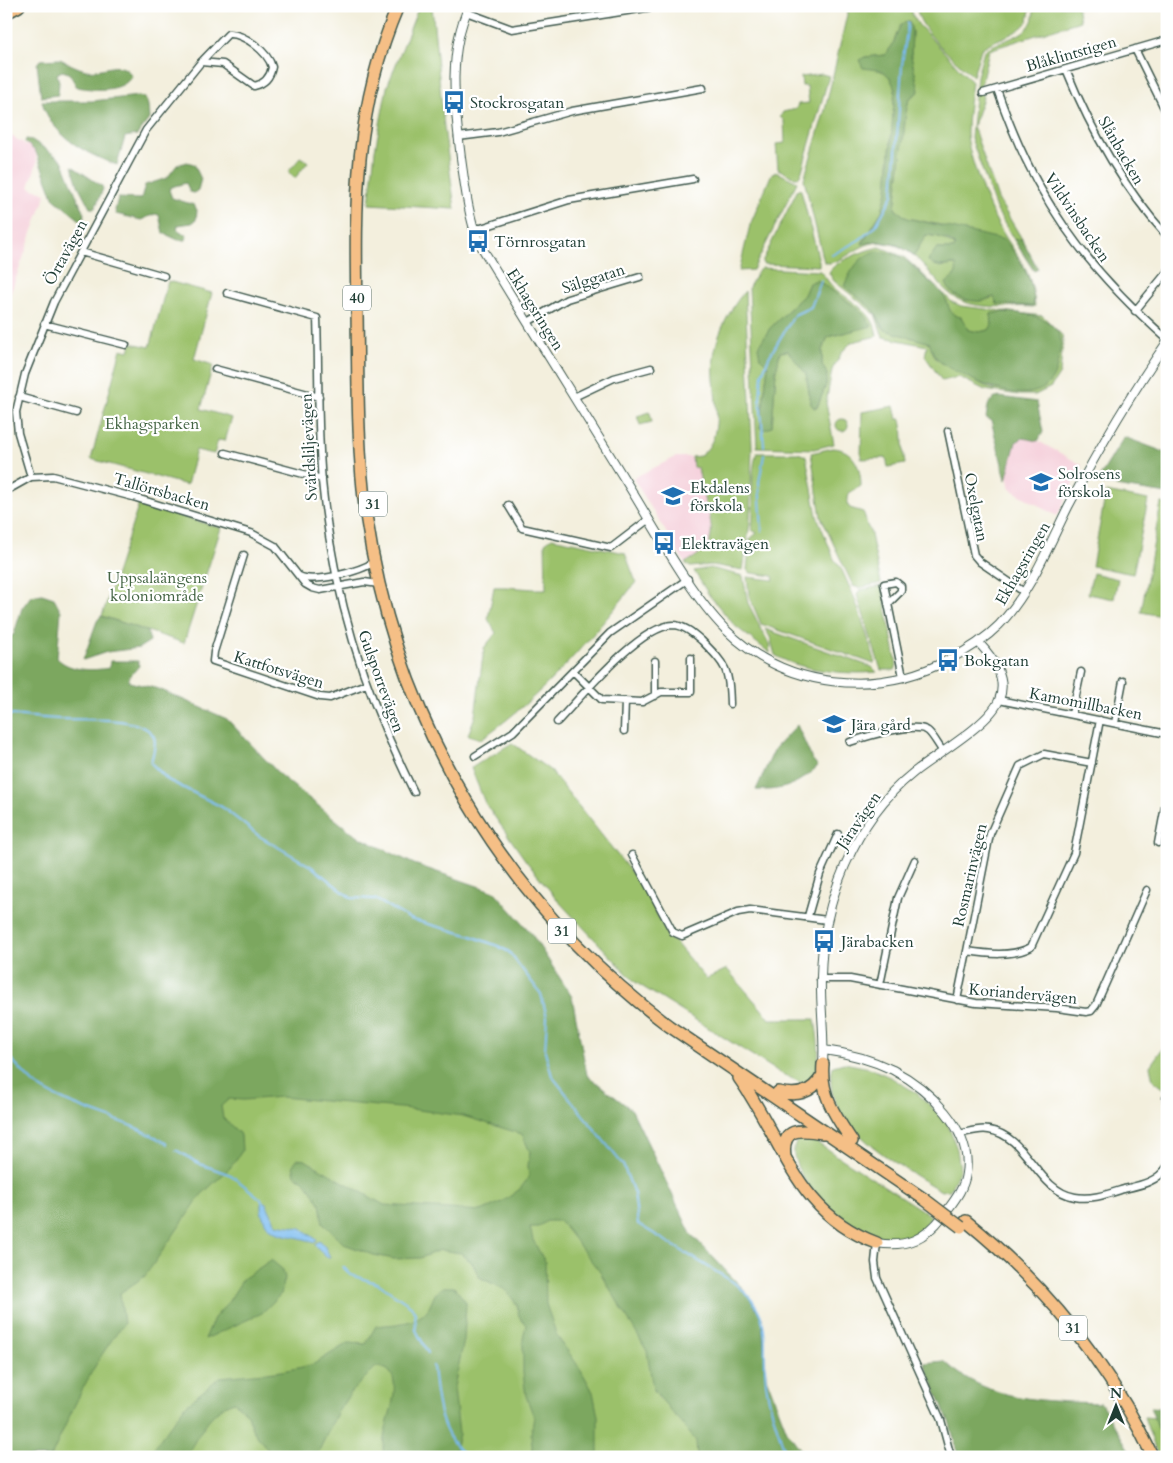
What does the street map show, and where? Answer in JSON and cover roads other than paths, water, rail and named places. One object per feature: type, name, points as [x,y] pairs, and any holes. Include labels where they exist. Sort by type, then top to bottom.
[{"type":"highway","points":[[6,13],[19,6]]},
{"type":"highway","name":"40","points":[[374,562],[361,462],[356,197],[359,157],[368,100],[384,44],[398,6]]},
{"type":"highway","name":"31","points":[[406,6],[381,78],[370,126],[365,164],[363,219],[368,444],[373,508],[394,612],[413,674],[426,708],[452,762],[482,814],[518,866],[569,928],[649,1002],[852,1141],[964,1224],[1018,1267],[1068,1321],[1106,1375],[1153,1457]]},
{"type":"highway","name":"31","points":[[374,562],[397,651],[431,735],[466,801],[508,865],[553,922],[610,978],[660,1019],[827,1134],[926,1197]]},
{"type":"highway","points":[[823,1064],[822,1076],[829,1105],[852,1141]]},
{"type":"highway","points":[[734,1070],[759,1107],[798,1181],[824,1212],[852,1233],[877,1243]]},
{"type":"highway","points":[[778,1092],[805,1093],[815,1087],[822,1076]]},
{"type":"highway","points":[[785,1159],[784,1145],[793,1132],[802,1129],[827,1134]]},
{"type":"highway","name":"31","points":[[964,1224],[1015,1274],[1067,1332],[1100,1378],[1145,1457]]},
{"type":"street","points":[[468,9],[512,29],[659,6]]},
{"type":"street","name":"Ekhagsringen","points":[[468,9],[455,56],[453,78],[458,137],[473,228],[478,241],[649,519],[708,609],[727,630],[746,646],[789,670],[811,678],[840,683],[882,682],[931,670],[979,643],[1001,623],[1024,592],[1112,427],[1167,340]]},
{"type":"street","name":"Örtavägen","points":[[32,477],[16,423],[18,397],[44,324],[146,130],[201,62],[224,37],[234,34],[243,36],[267,57],[272,67],[269,78],[254,86],[223,64],[201,62]]},
{"type":"street","name":"Blåklintstigen","points":[[984,92],[1167,40]]},
{"type":"street","points":[[1135,49],[1167,114]]},
{"type":"street","name":"Slånbacken","points":[[1066,69],[1104,150],[1135,200],[1167,236]]},
{"type":"street","points":[[458,137],[498,132],[572,111],[703,88]]},
{"type":"street","name":"Vildvinsbacken","points":[[997,89],[1016,141],[1043,194],[1090,262],[1135,311],[1167,340]]},
{"type":"street","points":[[473,228],[481,228],[569,200],[693,179]]},
{"type":"street","points":[[81,252],[164,276]]},
{"type":"street","points":[[1135,311],[1167,272]]},
{"type":"street","name":"Sälggatan","points":[[528,322],[567,299],[640,277]]},
{"type":"street","name":"Svärdsliljevägen","points":[[227,293],[317,318],[322,479],[336,575]]},
{"type":"street","points":[[44,324],[126,345]]},
{"type":"street","points":[[574,397],[614,378],[651,368]]},
{"type":"street","points":[[215,369],[319,397]]},
{"type":"street","points":[[18,397],[76,413]]},
{"type":"street","name":"Oxelgatan","points":[[948,431],[974,555],[980,562],[1024,592]]},
{"type":"street","points":[[225,453],[322,479]]},
{"type":"street","name":"Tallörtsbacken","points":[[6,491],[32,477],[53,476],[238,527],[275,546],[305,584],[312,588],[320,590],[364,582],[379,584]]},
{"type":"street","points":[[508,505],[522,528],[611,548],[649,519]]},
{"type":"street","name":"Kattfotsvägen","points":[[244,555],[214,652],[213,661],[320,697],[330,698],[366,684]]},
{"type":"street","points":[[297,574],[310,579],[336,575],[363,568],[374,562]]},
{"type":"street","name":"Gulsporrevägen","points":[[336,575],[348,628],[366,684],[380,721],[414,792]]},
{"type":"street","points":[[475,756],[513,732],[610,634],[688,579]]},
{"type":"street","points":[[888,604],[904,678]]},
{"type":"street","points":[[557,722],[629,648],[666,626],[680,626],[696,636],[725,664],[729,681],[730,704]]},
{"type":"street","points":[[979,643],[993,660],[1000,674],[1000,700]]},
{"type":"street","points":[[573,671],[602,700],[642,702],[661,692],[691,692],[691,658]]},
{"type":"street","points":[[655,661],[655,696]]},
{"type":"street","points":[[1072,714],[1081,672]]},
{"type":"street","points":[[1115,723],[1123,680]]},
{"type":"street","name":"Kamomillbacken","points":[[1000,700],[1167,734]]},
{"type":"street","name":"Järavägen","points":[[823,1064],[820,979],[827,920],[844,866],[865,829],[883,805],[910,775],[987,718],[1000,700]]},
{"type":"street","points":[[624,731],[625,701]]},
{"type":"street","name":"Rosmarinvägen","points":[[967,951],[981,953],[1021,952],[1031,947],[1074,853],[1100,720]]},
{"type":"street","points":[[850,742],[872,735],[918,727],[928,731],[942,750]]},
{"type":"street","name":"Rosmarinvägen","points":[[958,1000],[990,834],[1020,766],[1044,754],[1092,763]]},
{"type":"street","points":[[1158,843],[1167,796]]},
{"type":"street","points":[[808,916],[820,874],[838,834]]},
{"type":"street","points":[[632,855],[673,932],[678,936],[738,912],[750,910],[808,916],[827,920]]},
{"type":"street","points":[[880,985],[898,898],[915,860]]},
{"type":"street","name":"Koriandervägen","points":[[820,979],[850,979],[958,1000],[1092,1011],[1147,890]]},
{"type":"street","points":[[824,1050],[864,1059],[894,1070],[925,1092],[949,1118],[959,1134],[966,1153],[967,1171],[962,1188],[954,1201],[926,1235],[902,1244],[877,1243],[875,1262],[877,1278],[941,1420],[951,1457]]},
{"type":"street","points":[[1166,1098],[1167,1109]]},
{"type":"street","points":[[959,1134],[983,1130],[999,1133],[1016,1145],[1056,1189],[1075,1196],[1099,1196],[1145,1183],[1160,1176],[1167,1166]]},
{"type":"water","points":[[262,1201],[266,1203],[276,1224],[301,1228],[317,1240],[314,1243],[277,1233],[271,1229],[263,1217]]},
{"type":"water","points":[[319,1241],[324,1245],[330,1257],[326,1257],[315,1245]]},
{"type":"waterway","points":[[832,255],[859,240],[875,227],[893,195],[902,65],[908,23]]},
{"type":"waterway","points":[[764,446],[760,399],[762,374],[769,357],[794,315],[811,307],[821,281]]},
{"type":"waterway","points":[[762,531],[759,482],[764,455]]},
{"type":"waterway","points":[[6,714],[53,719],[111,720],[138,725],[148,730],[154,737],[155,746],[151,763],[168,780],[222,807],[259,836],[312,867],[351,898],[375,899],[410,919],[468,935],[509,952],[541,994],[547,1017],[545,1051],[552,1076],[623,1165],[634,1193],[638,1224],[733,1282],[756,1305],[764,1328],[766,1383],[769,1402],[787,1457]]},
{"type":"waterway","points":[[6,1056],[32,1082],[51,1094],[152,1135],[167,1144]]},
{"type":"waterway","points":[[176,1150],[200,1164],[231,1175],[261,1199],[262,1202]]},
{"type":"waterway","points":[[343,1267],[351,1275],[379,1284],[411,1306],[415,1313],[416,1330],[428,1353]]},
{"type":"waterway","points":[[433,1366],[438,1403],[445,1428],[458,1449],[468,1457]]},
{"type":"place","name":"Stockrosgatan","points":[[454,102]]},
{"type":"place","name":"Törnrosgatan","points":[[478,241]]},
{"type":"place","name":"Solrosens förskola","points":[[1041,482]]},
{"type":"place","name":"Ekdalens förskola","points":[[673,496]]},
{"type":"place","name":"Elektravägen","points":[[664,543]]},
{"type":"place","name":"Bokgatan","points":[[948,660]]},
{"type":"place","name":"Jära gård","points":[[834,724]]},
{"type":"place","name":"Järabacken","points":[[824,941]]},
{"type":"park label","name":"Ekhagsparken","points":[[152,423]]},
{"type":"park label","name":"Uppsalaängens koloniområde","points":[[157,586]]}]
